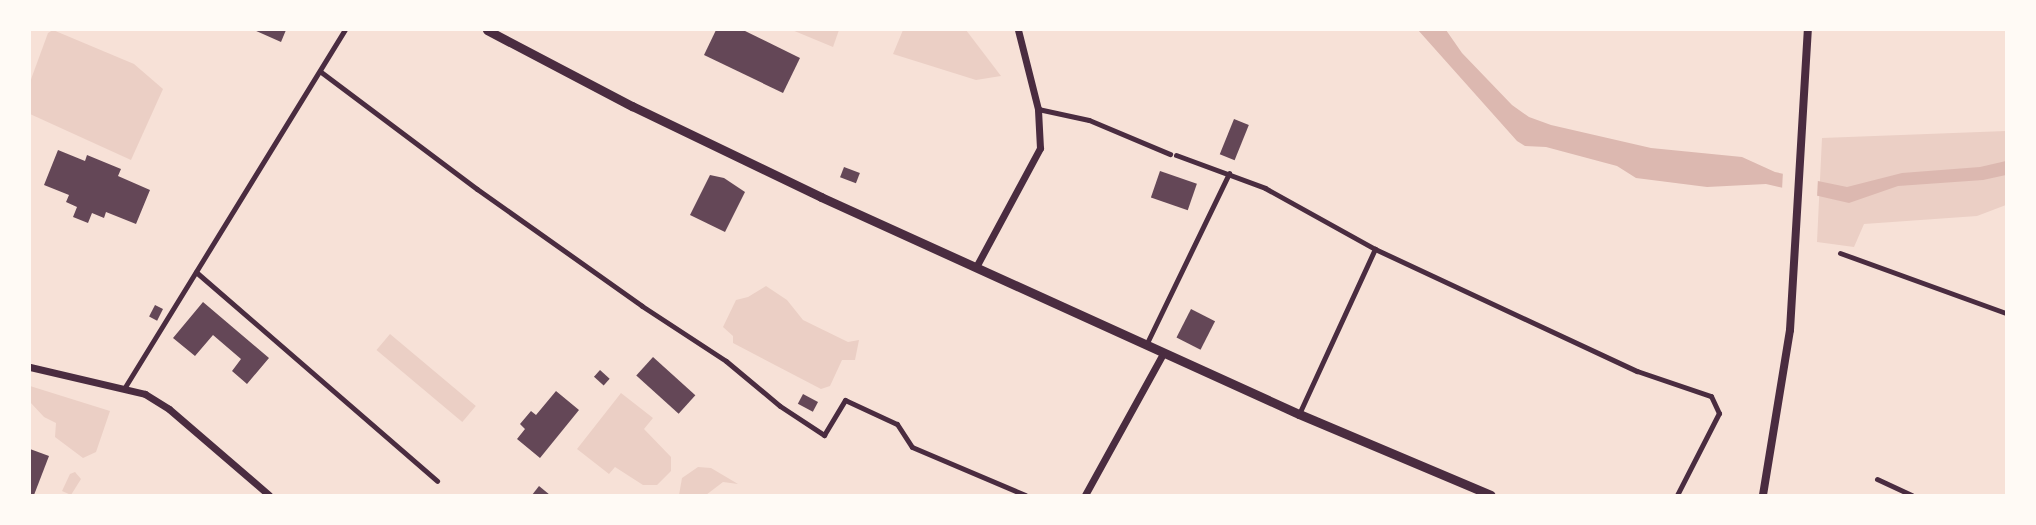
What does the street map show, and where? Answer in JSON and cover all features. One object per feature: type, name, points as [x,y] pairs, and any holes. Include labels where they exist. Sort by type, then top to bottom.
[{"type":"main road","points":[[487,30],[632,106],[976,267],[1299,414],[1491,495]]},
{"type":"main road","points":[[1763,495],[1790,330],[1808,30]]},
{"type":"street","points":[[125,387],[321,72],[345,30]]},
{"type":"street","points":[[976,267],[1040,148],[1038,109],[1018,30]]},
{"type":"street","points":[[321,72],[642,306],[726,361],[780,406],[824,435],[845,400],[897,424],[912,447],[1025,495]]},
{"type":"street","points":[[1038,109],[1089,120],[1170,154]]},
{"type":"street","points":[[1176,155],[1229,173],[1264,188],[1375,249],[1637,371],[1711,396],[1719,413],[1677,495]]},
{"type":"street","points":[[1146,345],[1229,173]]},
{"type":"street","points":[[1299,414],[1375,249]]},
{"type":"street","points":[[1840,252],[2006,313]]},
{"type":"street","points":[[196,272],[437,481]]},
{"type":"street","points":[[1085,495],[1164,352]]},
{"type":"street","points":[[30,367],[125,387],[145,394],[169,410],[269,495]]},
{"type":"street","points":[[1877,479],[1911,495]]},
{"type":"shaded area","points":[[53,30],[134,64],[163,89],[131,160],[30,114],[30,82],[48,33]]},
{"type":"shaded area","points":[[792,30],[839,30],[833,47]]},
{"type":"shaded area","points":[[903,30],[966,30],[1001,76],[976,80],[893,54]]},
{"type":"shaded area","points":[[1418,30],[1446,30],[1462,53],[1512,105],[1529,117],[1551,125],[1651,148],[1742,157],[1775,172],[1847,187],[1902,173],[1980,167],[2006,161],[2006,175],[1983,180],[1898,186],[1849,203],[1766,184],[1707,187],[1636,178],[1617,166],[1546,147],[1525,146],[1517,141]]},
{"type":"shaded area","points":[[2006,131],[2006,205],[1977,216],[1864,224],[1854,247],[1817,242],[1822,138]]},
{"type":"shaded area","points":[[766,286],[787,300],[803,320],[848,342],[859,340],[855,360],[842,360],[830,386],[821,389],[733,343],[733,336],[723,327],[736,300],[748,297]]},
{"type":"shaded area","points":[[390,334],[476,406],[462,422],[377,350]]},
{"type":"shaded area","points":[[30,386],[110,411],[96,452],[83,458],[55,437],[56,423],[44,417],[30,402]]},
{"type":"shaded area","points":[[621,393],[653,418],[644,429],[671,457],[671,471],[657,485],[643,485],[615,467],[609,474],[577,449]]},
{"type":"shaded area","points":[[698,467],[711,468],[738,484],[723,482],[706,495],[679,495],[682,478]]},
{"type":"shaded area","points":[[75,472],[81,479],[71,495],[62,491],[70,474]]},
{"type":"pier","points":[[1783,171],[1818,178],[1817,197],[1782,190]]},
{"type":"building","points":[[254,30],[286,30],[281,42]]},
{"type":"building","points":[[716,30],[743,30],[800,58],[783,93],[704,55]]},
{"type":"building","points":[[1234,119],[1249,125],[1235,160],[1220,154]]},
{"type":"building","points":[[58,150],[85,161],[87,155],[121,169],[118,176],[150,190],[136,224],[106,212],[104,218],[92,213],[88,223],[73,217],[77,207],[66,202],[69,195],[44,185]]},
{"type":"building","points":[[844,167],[860,173],[856,183],[840,177]]},
{"type":"building","points":[[1160,171],[1197,184],[1188,210],[1151,197]]},
{"type":"building","points":[[710,175],[724,178],[745,192],[725,232],[690,215]]},
{"type":"building","points":[[203,302],[269,358],[247,384],[232,371],[241,359],[213,335],[195,356],[173,338]]},
{"type":"building","points":[[155,305],[163,309],[157,321],[149,317]]},
{"type":"building","points":[[1191,309],[1215,321],[1201,350],[1176,338]]},
{"type":"building","points":[[653,357],[695,395],[679,414],[636,376]]},
{"type":"building","points":[[600,370],[610,379],[604,385],[594,377]]},
{"type":"building","points":[[556,391],[579,410],[540,458],[517,439],[525,429],[520,424],[531,411],[536,415]]},
{"type":"building","points":[[803,394],[818,402],[813,412],[798,404]]},
{"type":"building","points":[[30,449],[49,456],[34,495],[30,495]]},
{"type":"building","points":[[539,486],[550,495],[532,495]]}]
